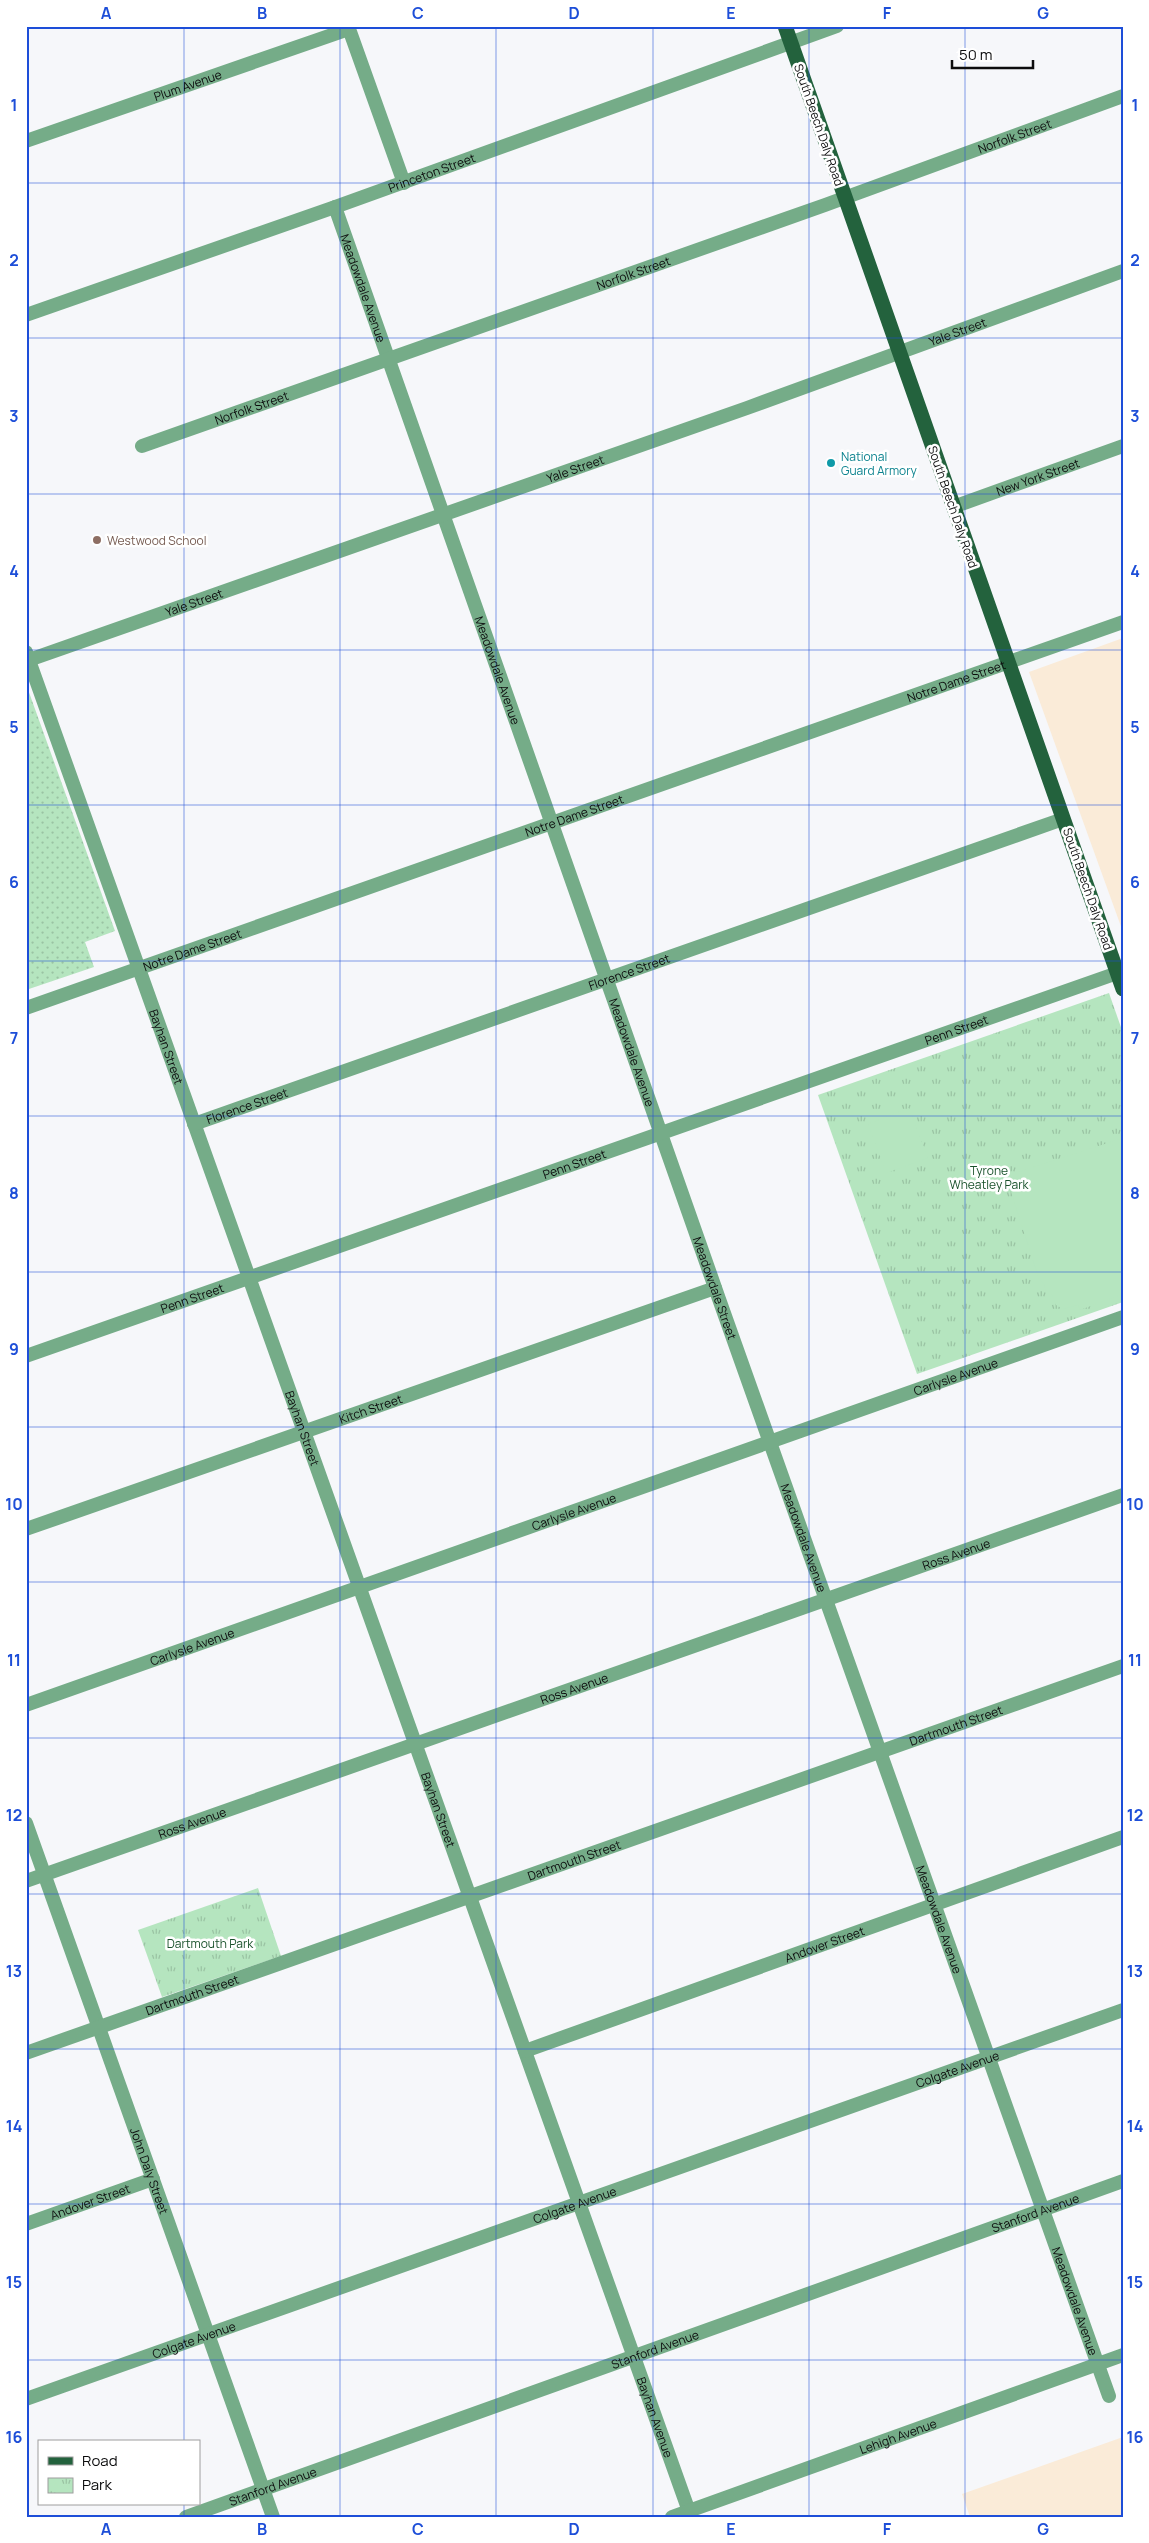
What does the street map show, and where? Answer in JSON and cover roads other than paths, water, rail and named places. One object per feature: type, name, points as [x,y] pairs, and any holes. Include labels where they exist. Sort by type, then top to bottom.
[{"type":"main road","name":"South Beech Daly Road","points":[[785,26],[1063,819],[1120,972],[1123,988]]},
{"type":"street","name":"Princeton Street","points":[[26,315],[335,207],[837,26]]},
{"type":"street","name":"Plum Avenue","points":[[26,141],[348,28]]},
{"type":"street","points":[[348,28],[404,182]]},
{"type":"street","name":"Norfolk Street","points":[[142,446],[388,360],[1123,96]]},
{"type":"street","name":"Meadowdale Avenue","points":[[335,207],[660,1134]]},
{"type":"street","name":"Yale Street","points":[[27,658],[444,515],[1123,271]]},
{"type":"street","name":"New York Street","points":[[953,507],[1123,446]]},
{"type":"street","name":"Notre Dame Street","points":[[26,1008],[1123,622]]},
{"type":"street","name":"Bayhan Street","points":[[27,658],[579,2203]]},
{"type":"street","name":"Florence Street","points":[[194,1124],[1063,819]]},
{"type":"street","name":"Penn Street","points":[[26,1356],[1120,972]]},
{"type":"street","name":"Meadowdale Street","points":[[660,1134],[770,1443]]},
{"type":"street","name":"Kitch Street","points":[[26,1529],[715,1288]]},
{"type":"street","name":"Carlysle Avenue","points":[[26,1705],[1123,1317]]},
{"type":"street","name":"Meadowdale Avenue","points":[[770,1443],[1109,2396]]},
{"type":"street","name":"Ross Avenue","points":[[26,1881],[1123,1494]]},
{"type":"street","name":"Dartmouth Street","points":[[26,2053],[1123,1666]]},
{"type":"street","name":"John Daly Street","points":[[26,1823],[273,2517]]},
{"type":"street","name":"Andover Street","points":[[525,2051],[1123,1837]]},
{"type":"street","name":"Colgate Avenue","points":[[26,2399],[1123,2010]]},
{"type":"street","name":"Andover Street","points":[[26,2224],[153,2179]]},
{"type":"street","name":"Stanford Avenue","points":[[186,2517],[1123,2181]]},
{"type":"street","name":"Bayhan Avenue","points":[[579,2203],[690,2514]]},
{"type":"street","name":"Lehigh Avenue","points":[[672,2517],[690,2514],[1123,2355]]},
{"type":"place","name":"National Guard Armory","points":[[831,463]]},
{"type":"place","name":"Westwood School","points":[[97,540]]},
{"type":"park label","name":"Tyrone Wheatley Park","points":[[989,1177]]},
{"type":"park label","name":"Dartmouth Park","points":[[210,1943]]}]
